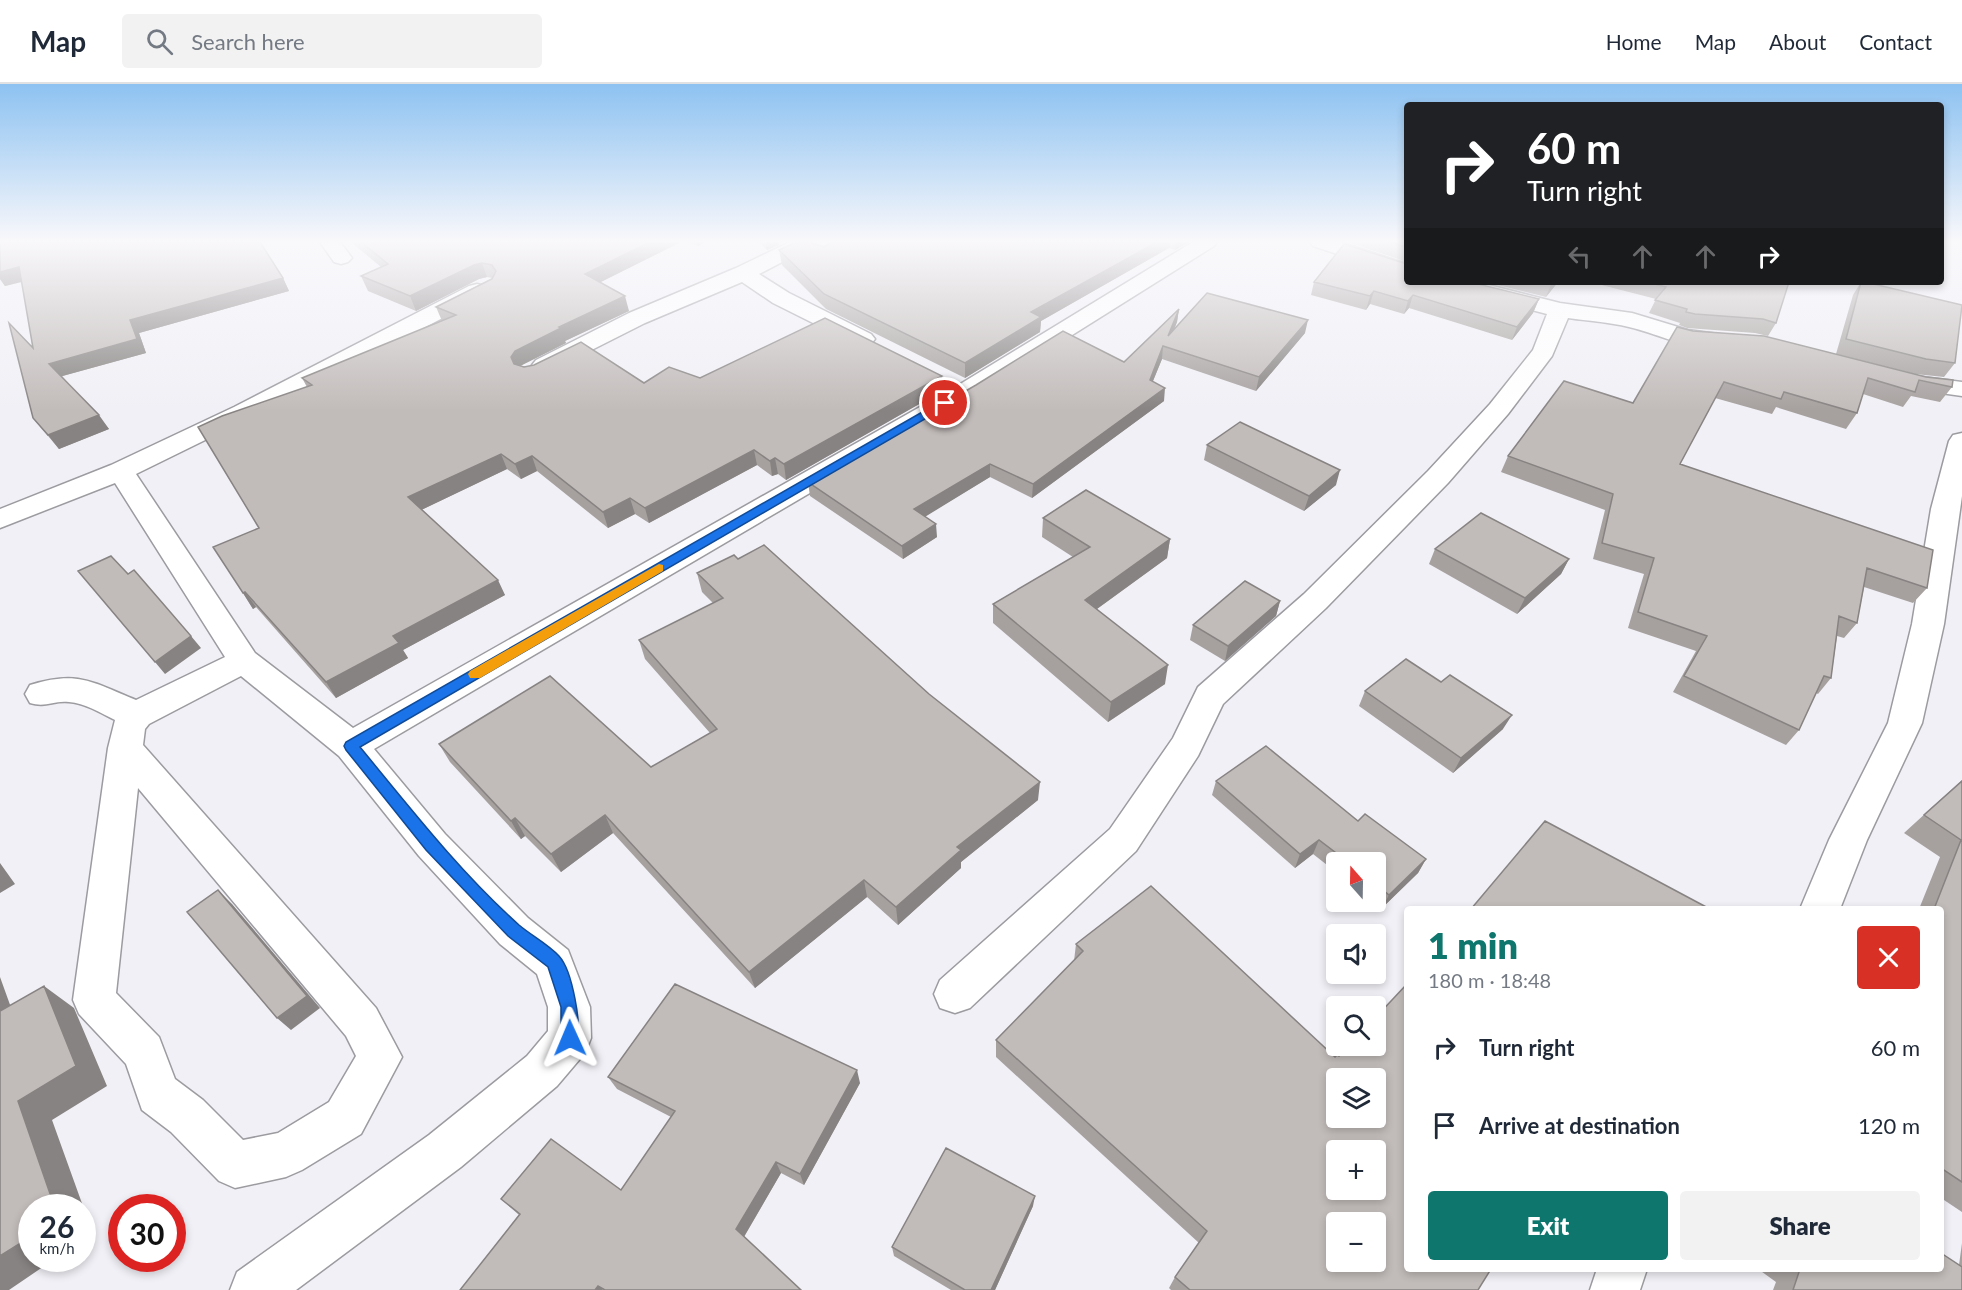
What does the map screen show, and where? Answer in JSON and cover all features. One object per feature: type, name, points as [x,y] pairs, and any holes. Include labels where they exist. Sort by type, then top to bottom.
[{"type":"street","points":[[0,519],[121,471],[243,412],[463,298]]},
{"type":"street","points":[[530,373],[638,318],[684,298]]},
{"type":"street","points":[[782,298],[884,350]]},
{"type":"street","points":[[351,746],[956,386],[1109,298]]},
{"type":"street","points":[[1514,298],[1560,310],[1632,320],[1685,337],[1744,341]]},
{"type":"street","points":[[955,994],[1123,840],[1186,746],[1210,696],[1315,601],[1446,469],[1499,409],[1544,351],[1560,310]]},
{"type":"street","points":[[1883,375],[1915,383],[1962,390]]},
{"type":"street","points":[[1821,906],[1848,840],[1905,723],[1929,624],[1946,509],[1962,441]]},
{"type":"street","points":[[121,471],[244,661],[351,746],[432,845],[514,931],[554,963],[569,1007],[570,1038],[542,1071],[445,1151],[255,1290]]},
{"type":"street","points":[[131,731],[244,661]]},
{"type":"street","points":[[42,694],[65,688],[81,691],[131,731],[361,1022],[380,1057],[345,1118],[286,1154],[235,1165],[187,1116],[158,1094],[144,1052],[94,1000],[131,731]]},
{"type":"street","points":[[1615,1290],[1621,1272]]},
{"type":"building","points":[[24,298],[209,298],[130,320],[137,339],[49,364],[99,415],[48,435],[33,418],[9,323],[33,348]]},
{"type":"building","points":[[453,298],[620,298],[515,351],[511,357],[514,364],[524,367],[534,365],[581,342],[644,383],[669,367],[700,378],[825,318],[942,376],[784,464],[775,458],[770,461],[754,450],[645,508],[630,498],[603,512],[532,456],[515,464],[501,454],[408,497],[498,580],[393,636],[399,643],[326,682],[245,592],[243,593],[213,547],[259,528],[198,427],[222,416],[312,385],[302,378],[456,315],[436,307]]},
{"type":"building","points":[[833,298],[1056,298],[1031,312],[1041,317],[965,363]]},
{"type":"building","points":[[1202,298],[1227,298],[1308,320],[1259,377],[1163,346],[1150,380],[1165,388],[1033,484],[990,464],[914,509],[936,524],[902,546],[808,482],[976,385],[1063,331],[1124,362],[1179,309],[1168,336]]},
{"type":"building","points":[[1424,298],[1539,299],[1517,327]]},
{"type":"building","points":[[1784,298],[1776,323],[1763,319],[1695,314],[1686,312],[1687,309],[1655,300]]},
{"type":"building","points":[[1857,298],[1934,298],[1962,305],[1955,363],[1926,359],[1846,339]]},
{"type":"building","points":[[1677,327],[1693,331],[1764,336],[1926,377],[1953,380],[1952,387],[1919,380],[1915,392],[1868,378],[1857,413],[1784,392],[1781,399],[1724,382],[1680,464],[1933,550],[1927,588],[1867,568],[1857,623],[1839,616],[1831,678],[1824,676],[1799,730],[1684,676],[1707,636],[1638,612],[1654,558],[1602,543],[1613,494],[1508,456],[1564,381],[1633,403]]},
{"type":"building","points":[[1240,422],[1340,470],[1309,496],[1207,445]]},
{"type":"building","points":[[1086,490],[1170,539],[1085,600],[1168,665],[1111,702],[993,604],[1090,547],[1043,518]]},
{"type":"building","points":[[1481,513],[1569,559],[1525,598],[1435,549]]},
{"type":"building","points":[[764,545],[929,694],[1040,782],[957,847],[961,850],[896,907],[864,880],[749,972],[605,815],[551,854],[515,818],[511,821],[439,744],[550,676],[651,767],[717,729],[639,640],[723,598],[697,573],[734,555],[738,559]]},
{"type":"building","points":[[111,556],[128,574],[134,570],[191,636],[155,662],[78,571]]},
{"type":"building","points":[[1245,581],[1280,601],[1228,646],[1193,625]]},
{"type":"building","points":[[1406,659],[1441,682],[1450,675],[1512,715],[1461,758],[1365,691]]},
{"type":"building","points":[[1266,746],[1358,821],[1365,814],[1426,859],[1389,895],[1386,892],[1386,852],[1335,852],[1319,840],[1300,854],[1216,781]]},
{"type":"building","points":[[1962,781],[1962,1182],[1944,1170],[1944,906],[1935,906],[1961,840],[1924,815]]},
{"type":"building","points":[[1545,821],[1704,906],[1474,906]]},
{"type":"building","points":[[1151,886],[1326,1049],[1326,1056],[1386,1056],[1386,1006],[1404,987],[1404,1272],[1489,1272],[1478,1290],[1190,1290],[1175,1277],[1207,1231],[996,1040],[1083,951],[1076,944]]},
{"type":"building","points":[[218,890],[307,996],[277,1018],[187,912]]},
{"type":"building","points":[[675,984],[857,1070],[800,1174],[776,1162],[736,1229],[801,1290],[605,1290],[598,1286],[595,1290],[460,1290],[520,1214],[501,1199],[551,1139],[621,1190],[675,1111],[608,1077]]},
{"type":"building","points":[[44,986],[76,1066],[18,1101],[50,1194],[18,1194],[18,1245],[0,1256],[0,1011]]},
{"type":"building","points":[[946,1148],[1035,1196],[991,1290],[965,1290],[892,1247]]},
{"type":"building","points":[[1944,1255],[1962,1267],[1962,1290],[1793,1290],[1799,1272],[1944,1272]]},
{"type":"slow traffic","points":[[475,674],[659,568]]},
{"type":"route","points":[[570,1038],[569,1007],[554,963],[514,931],[432,845],[351,746],[945,403]]}]
